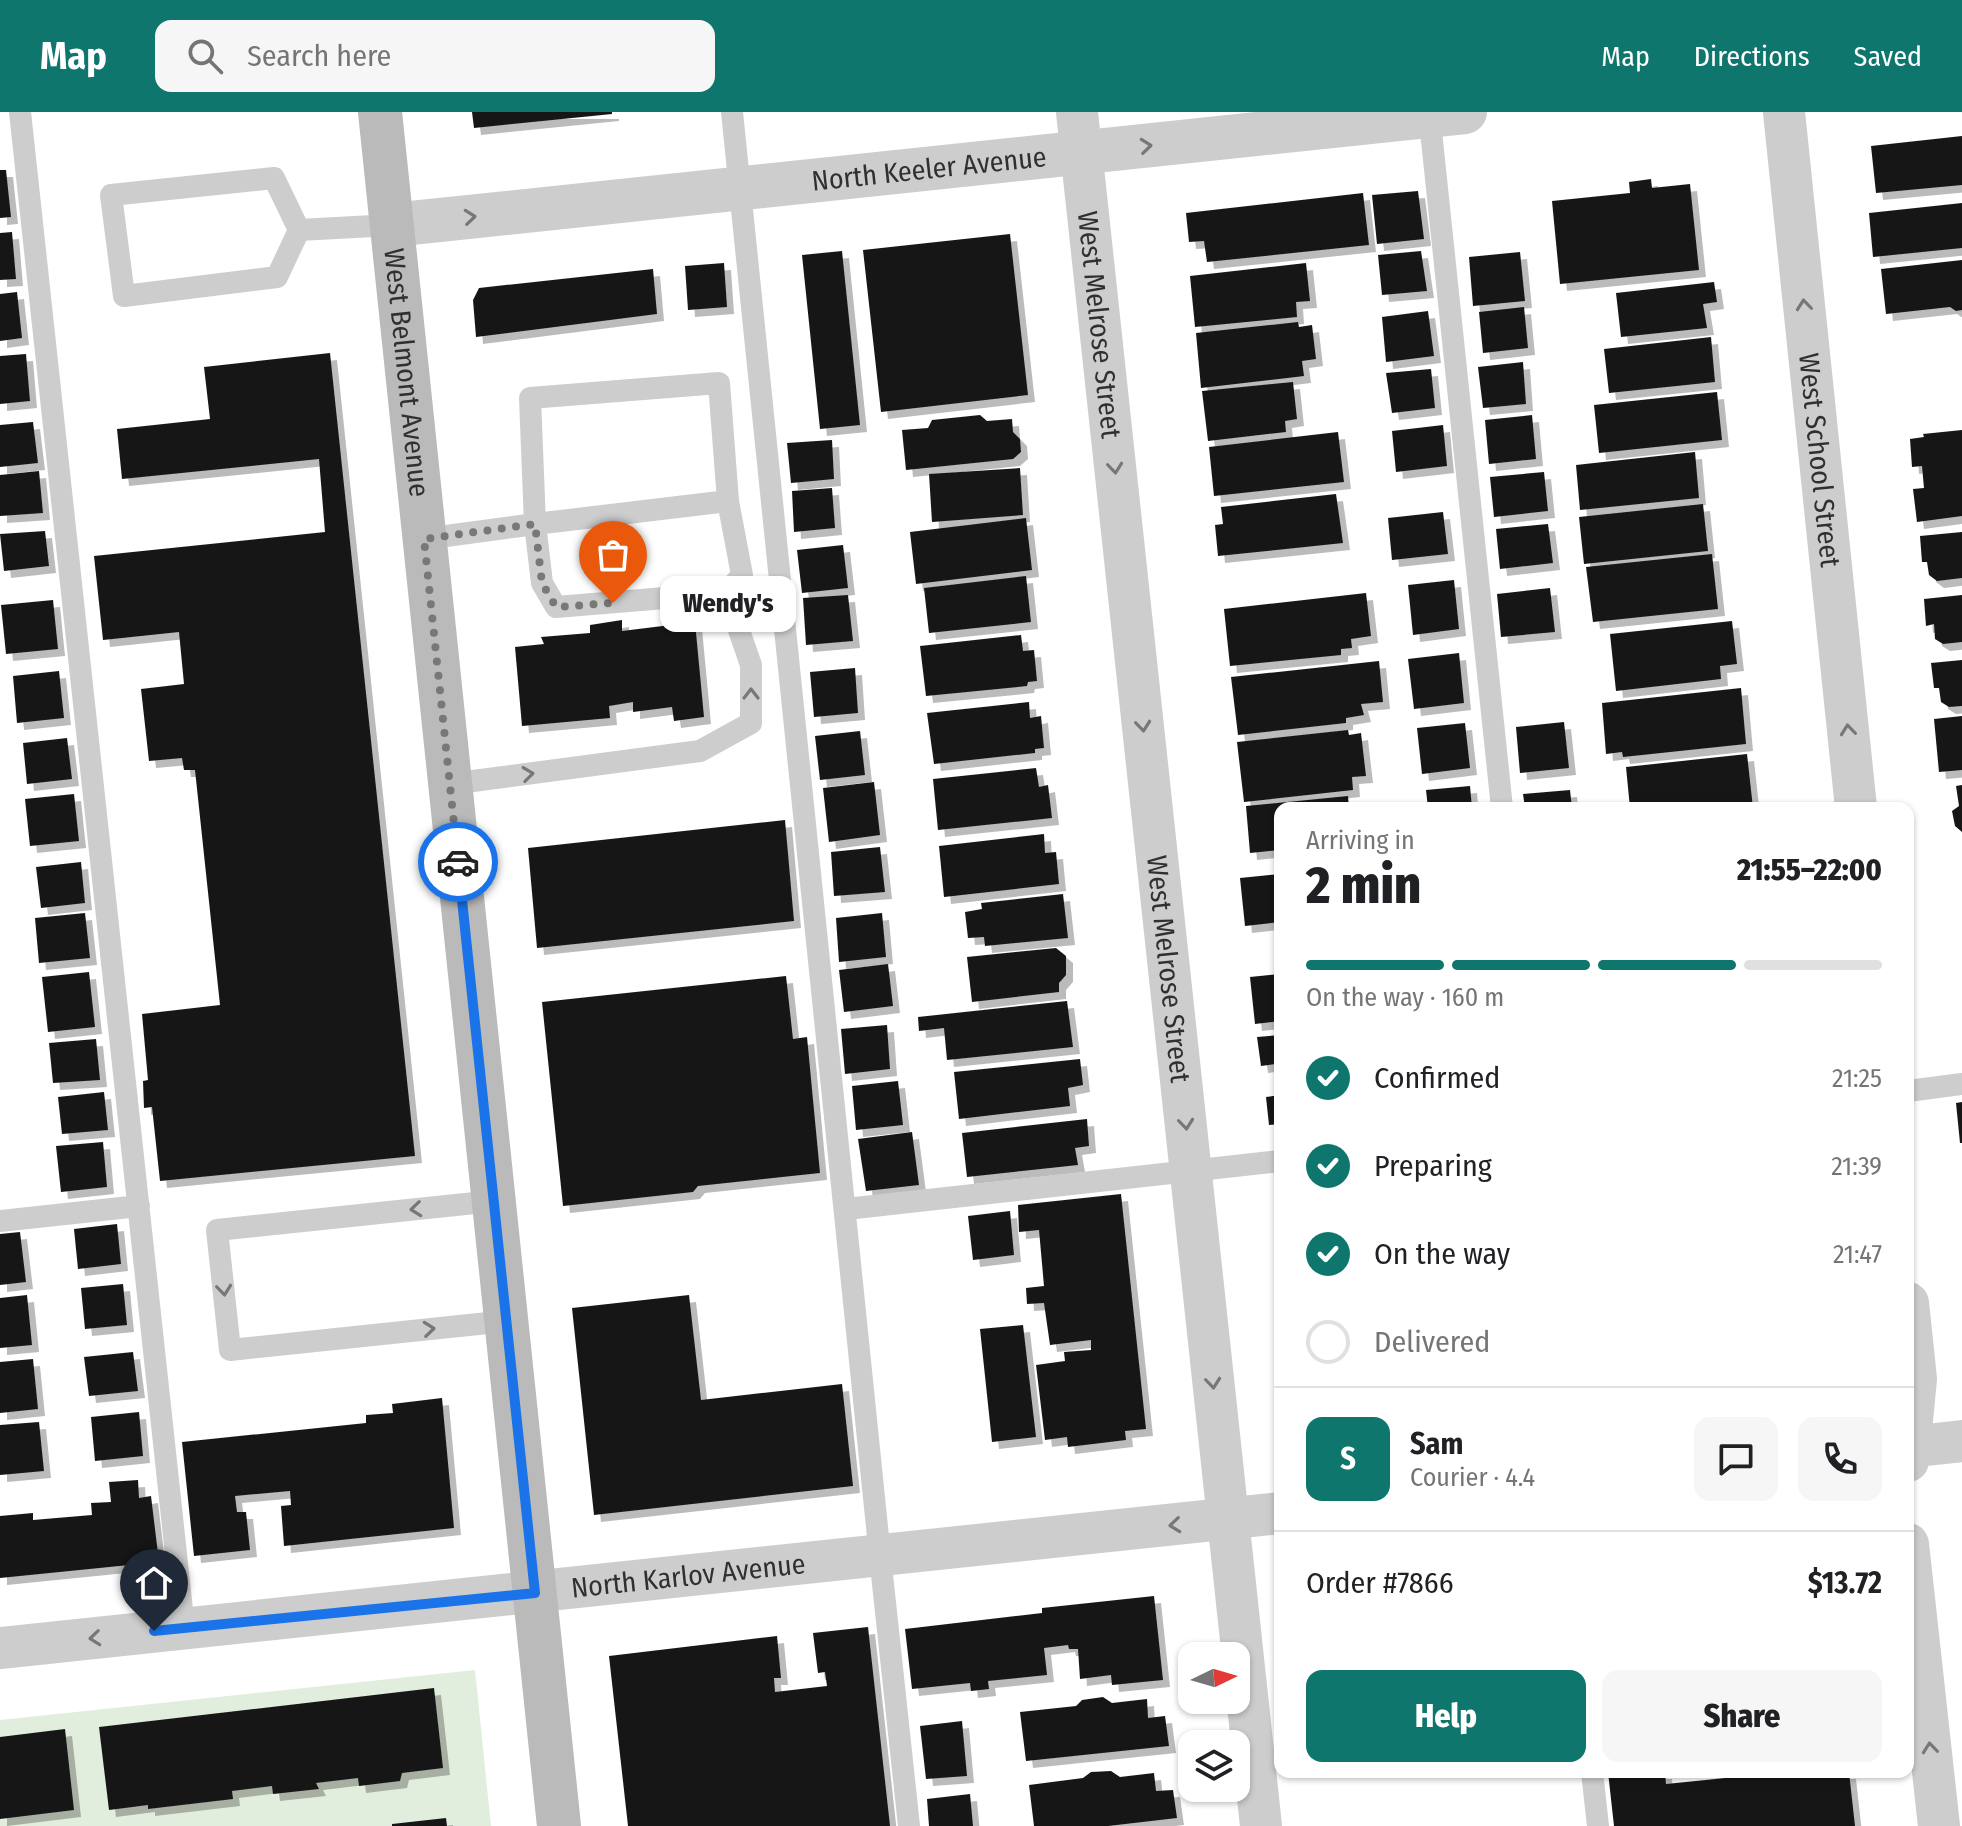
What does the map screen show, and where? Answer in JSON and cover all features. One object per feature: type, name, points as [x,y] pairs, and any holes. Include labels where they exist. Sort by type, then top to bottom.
[{"type":"main road","name":"West Belmont Avenue","points":[[380,112],[559,1826]]},
{"type":"street","name":"West School Street","points":[[1784,112],[1855,802]]},
{"type":"street","name":"North Keeler Avenue","points":[[392,225],[740,188],[1079,132],[1441,113]]},
{"type":"street","name":"West Melrose Street","points":[[1079,132],[1261,1826]]},
{"type":"street","points":[[1914,1360],[1914,1397]]},
{"type":"street","points":[[1914,1450],[1962,1441]]},
{"type":"street","name":"North Karlov Avenue","points":[[0,1648],[1274,1514]]},
{"type":"street","points":[[1914,1586],[1945,1804]]},
{"type":"lane","points":[[20,112],[184,1628]]},
{"type":"lane","points":[[732,112],[909,1826]]},
{"type":"lane","points":[[1441,113],[1501,802]]},
{"type":"lane","points":[[274,178],[299,230],[277,277],[124,296],[111,195],[274,178]]},
{"type":"lane","points":[[299,230],[392,225]]},
{"type":"lane","points":[[719,383],[728,501],[742,575],[726,593],[556,607],[542,583],[535,524],[530,398],[719,383]]},
{"type":"lane","points":[[424,539],[728,501]]},
{"type":"lane","points":[[450,784],[700,751],[751,723],[751,665],[726,593]]},
{"type":"lane","points":[[1914,1090],[1962,1084]]},
{"type":"lane","points":[[846,1209],[1274,1162]]},
{"type":"lane","points":[[494,1201],[217,1230],[225,1305],[230,1350],[507,1321]]},
{"type":"lane","points":[[0,1221],[139,1206]]},
{"type":"lane","points":[[1593,1778],[1598,1826]]},
{"type":"green space","points":[[475,1670],[491,1826],[0,1826],[0,1720]]},
{"type":"building","points":[[472,112],[612,112],[612,114],[474,128]]},
{"type":"building","points":[[1962,136],[1962,185],[1876,193],[1871,146]]},
{"type":"building","points":[[0,170],[6,170],[11,217],[0,218]]},
{"type":"building","points":[[1651,179],[1652,188],[1690,184],[1699,270],[1560,284],[1552,201],[1630,193],[1629,182]]},
{"type":"building","points":[[1418,191],[1424,239],[1377,244],[1372,195]]},
{"type":"building","points":[[1363,193],[1369,245],[1207,262],[1204,241],[1189,242],[1186,213]]},
{"type":"building","points":[[1962,203],[1962,248],[1873,257],[1869,213]]},
{"type":"building","points":[[12,232],[16,279],[0,280],[0,233]]},
{"type":"building","points":[[1010,234],[1028,395],[881,412],[863,250]]},
{"type":"building","points":[[842,251],[860,425],[820,429],[802,255]]},
{"type":"building","points":[[1421,251],[1427,291],[1382,295],[1378,255]]},
{"type":"building","points":[[1520,252],[1525,301],[1473,306],[1469,257]]},
{"type":"building","points":[[1962,260],[1962,310],[1956,311],[1950,307],[1886,314],[1881,269]]},
{"type":"building","points":[[724,263],[727,307],[688,310],[685,266]]},
{"type":"building","points":[[1306,263],[1310,301],[1296,302],[1297,317],[1195,327],[1190,276]]},
{"type":"building","points":[[653,269],[657,314],[476,337],[473,300],[479,288]]},
{"type":"building","points":[[1714,282],[1717,302],[1703,304],[1707,328],[1621,337],[1616,293]]},
{"type":"building","points":[[17,292],[22,338],[0,341],[0,294]]},
{"type":"building","points":[[1524,307],[1528,348],[1483,353],[1479,312]]},
{"type":"building","points":[[1428,311],[1434,356],[1386,362],[1382,317]]},
{"type":"building","points":[[1298,322],[1299,327],[1312,325],[1316,359],[1302,361],[1304,376],[1201,388],[1196,333]]},
{"type":"building","points":[[1711,337],[1715,382],[1609,393],[1604,349]]},
{"type":"building","points":[[330,353],[415,1156],[160,1181],[152,1107],[144,1108],[143,1081],[148,1080],[142,1014],[220,1005],[195,770],[184,770],[182,758],[149,761],[141,689],[184,684],[179,632],[103,640],[94,556],[325,532],[319,459],[122,479],[117,429],[210,419],[204,367]]},
{"type":"building","points":[[26,354],[30,401],[0,404],[0,356]]},
{"type":"building","points":[[1523,362],[1526,404],[1483,408],[1478,367]]},
{"type":"building","points":[[1431,369],[1435,408],[1392,413],[1386,373]]},
{"type":"building","points":[[1293,382],[1297,419],[1285,421],[1286,432],[1208,441],[1202,391]]},
{"type":"building","points":[[1717,392],[1722,440],[1599,453],[1594,405]]},
{"type":"building","points":[[980,415],[987,421],[1012,419],[1013,432],[1020,439],[1021,452],[1013,459],[906,470],[902,430],[928,428],[932,420]]},
{"type":"building","points":[[1532,415],[1536,459],[1489,464],[1485,420]]},
{"type":"building","points":[[33,422],[38,463],[0,467],[0,425]]},
{"type":"building","points":[[1443,425],[1447,466],[1396,472],[1392,431]]},
{"type":"building","points":[[1962,430],[1962,516],[1917,522],[1913,489],[1924,488],[1922,466],[1912,467],[1910,439],[1924,437],[1923,434]]},
{"type":"building","points":[[1338,432],[1344,482],[1214,496],[1209,447]]},
{"type":"building","points":[[832,440],[834,479],[791,483],[787,443]]},
{"type":"building","points":[[1695,452],[1699,498],[1580,510],[1576,465]]},
{"type":"building","points":[[1020,468],[1023,515],[932,522],[929,474]]},
{"type":"building","points":[[39,471],[43,513],[0,516],[0,475]]},
{"type":"building","points":[[1544,472],[1548,511],[1494,517],[1490,477]]},
{"type":"building","points":[[832,488],[835,528],[794,532],[792,491]]},
{"type":"building","points":[[1336,494],[1343,543],[1218,556],[1215,525],[1223,524],[1221,507]]},
{"type":"building","points":[[1703,504],[1708,551],[1584,564],[1579,517]]},
{"type":"building","points":[[1443,512],[1448,554],[1392,560],[1388,518]]},
{"type":"building","points":[[1026,518],[1032,570],[916,584],[910,532]]},
{"type":"building","points":[[1548,524],[1553,563],[1500,569],[1496,529]]},
{"type":"building","points":[[45,531],[49,566],[4,571],[0,534]]},
{"type":"building","points":[[1962,532],[1962,578],[1937,581],[1929,575],[1927,562],[1922,562],[1920,536]]},
{"type":"building","points":[[843,545],[848,588],[802,593],[797,550]]},
{"type":"building","points":[[1712,554],[1718,609],[1593,622],[1586,567]]},
{"type":"building","points":[[1026,576],[1031,622],[929,633],[924,588]]},
{"type":"building","points":[[1454,580],[1459,629],[1413,635],[1408,585]]},
{"type":"building","points":[[1550,588],[1555,632],[1501,637],[1497,594]]},
{"type":"building","points":[[1366,593],[1371,636],[1351,639],[1352,648],[1341,649],[1341,655],[1230,666],[1224,609]]},
{"type":"building","points":[[848,595],[853,641],[806,645],[803,598]]},
{"type":"building","points":[[1962,595],[1962,642],[1943,644],[1935,639],[1934,624],[1926,626],[1924,599]]},
{"type":"building","points":[[53,600],[58,649],[6,654],[1,605]]},
{"type":"building","points":[[622,620],[622,631],[695,622],[704,717],[674,721],[672,707],[633,712],[633,702],[609,706],[610,718],[522,726],[515,647],[544,644],[541,637],[590,633],[590,625]]},
{"type":"building","points":[[1732,621],[1737,664],[1720,666],[1721,679],[1616,691],[1610,634]]},
{"type":"building","points":[[1021,635],[1023,651],[1034,650],[1037,681],[1028,682],[1027,686],[926,696],[920,646]]},
{"type":"building","points":[[1459,653],[1464,703],[1414,709],[1408,659]]},
{"type":"building","points":[[1962,660],[1962,706],[1949,707],[1941,702],[1939,688],[1934,688],[1931,663]]},
{"type":"building","points":[[1379,661],[1383,702],[1361,704],[1364,715],[1346,718],[1346,723],[1238,735],[1231,677]]},
{"type":"building","points":[[855,668],[858,713],[814,717],[810,672]]},
{"type":"building","points":[[59,671],[64,718],[17,723],[13,676]]},
{"type":"building","points":[[1741,688],[1746,744],[1623,757],[1622,752],[1606,754],[1602,703]]},
{"type":"building","points":[[1029,702],[1030,718],[1041,716],[1044,748],[1035,749],[1035,753],[934,764],[927,713]]},
{"type":"building","points":[[1962,716],[1962,770],[1939,772],[1934,719]]},
{"type":"building","points":[[1564,722],[1569,768],[1520,773],[1516,727]]},
{"type":"building","points":[[1465,723],[1470,768],[1422,774],[1417,728]]},
{"type":"building","points":[[1348,730],[1349,735],[1361,733],[1366,776],[1352,777],[1353,790],[1244,802],[1237,742]]},
{"type":"building","points":[[860,731],[865,775],[820,780],[815,736]]},
{"type":"building","points":[[67,738],[72,779],[27,784],[23,743]]},
{"type":"building","points":[[1747,754],[1752,802],[1629,802],[1626,767]]},
{"type":"building","points":[[1036,768],[1039,787],[1048,785],[1052,818],[938,830],[933,779]]},
{"type":"building","points":[[874,782],[880,835],[829,842],[823,788]]},
{"type":"building","points":[[1962,785],[1962,832],[1955,826],[1952,811],[1959,806],[1956,786]]},
{"type":"building","points":[[1470,786],[1471,802],[1427,802],[1426,790]]},
{"type":"building","points":[[1570,790],[1571,802],[1524,802],[1523,794]]},
{"type":"building","points":[[74,794],[79,841],[30,846],[25,799]]},
{"type":"building","points":[[1348,796],[1348,802],[1287,802]]},
{"type":"building","points":[[1274,803],[1274,851],[1250,853],[1246,806]]},
{"type":"building","points":[[785,820],[794,921],[537,948],[528,848]]},
{"type":"building","points":[[1044,834],[1045,853],[1056,852],[1059,884],[944,897],[939,846]]},
{"type":"building","points":[[880,847],[885,892],[834,896],[831,852]]},
{"type":"building","points":[[81,862],[85,903],[41,908],[36,867]]},
{"type":"building","points":[[1274,875],[1274,923],[1245,926],[1240,878]]},
{"type":"building","points":[[1063,894],[1068,938],[985,946],[984,937],[968,938],[965,912],[982,909],[981,903]]},
{"type":"building","points":[[85,913],[90,958],[39,963],[35,918]]},
{"type":"building","points":[[882,913],[886,957],[839,962],[836,918]]},
{"type":"building","points":[[1056,948],[1066,956],[1066,975],[1059,983],[1059,992],[972,1002],[967,957]]},
{"type":"building","points":[[888,964],[893,1006],[844,1012],[839,970]]},
{"type":"building","points":[[89,972],[95,1027],[48,1032],[42,977]]},
{"type":"building","points":[[1274,975],[1274,1022],[1255,1024],[1250,977]]},
{"type":"building","points":[[786,976],[793,1039],[807,1037],[820,1173],[698,1186],[693,1192],[563,1206],[542,1002]]},
{"type":"building","points":[[1067,1001],[1073,1047],[947,1060],[944,1028],[919,1031],[918,1017]]},
{"type":"building","points":[[887,1025],[890,1069],[845,1074],[841,1029]]},
{"type":"building","points":[[1274,1036],[1274,1064],[1261,1066],[1257,1037]]},
{"type":"building","points":[[96,1039],[100,1080],[53,1083],[49,1043]]},
{"type":"building","points":[[1080,1059],[1083,1085],[1068,1088],[1070,1106],[959,1119],[954,1072]]},
{"type":"building","points":[[898,1081],[903,1125],[856,1130],[852,1086]]},
{"type":"building","points":[[104,1092],[108,1130],[62,1134],[58,1097]]},
{"type":"building","points":[[1274,1096],[1274,1125],[1269,1125],[1266,1097]]},
{"type":"building","points":[[1962,1102],[1962,1143],[1960,1143],[1956,1103]]},
{"type":"building","points":[[1087,1119],[1089,1146],[1075,1148],[1078,1165],[967,1177],[962,1133]]},
{"type":"building","points":[[912,1132],[919,1185],[866,1191],[858,1139]]},
{"type":"building","points":[[103,1142],[107,1187],[61,1192],[56,1146]]},
{"type":"building","points":[[1121,1194],[1146,1429],[1125,1431],[1126,1440],[1068,1447],[1067,1437],[1045,1440],[1036,1365],[1065,1361],[1064,1352],[1091,1350],[1091,1340],[1050,1345],[1044,1303],[1027,1304],[1026,1288],[1044,1286],[1039,1230],[1019,1232],[1018,1205]]},
{"type":"building","points":[[1010,1211],[1014,1255],[973,1260],[968,1216]]},
{"type":"building","points":[[117,1224],[121,1264],[78,1269],[74,1229]]},
{"type":"building","points":[[20,1232],[26,1282],[0,1285],[0,1234]]},
{"type":"building","points":[[123,1284],[127,1325],[85,1329],[81,1288]]},
{"type":"building","points":[[27,1295],[32,1345],[0,1348],[0,1298]]},
{"type":"building","points":[[689,1295],[701,1400],[842,1384],[853,1486],[594,1515],[572,1308]]},
{"type":"building","points":[[1023,1325],[1036,1437],[992,1442],[980,1329]]},
{"type":"building","points":[[133,1352],[138,1391],[89,1396],[84,1357]]},
{"type":"building","points":[[33,1359],[38,1409],[0,1413],[0,1362]]},
{"type":"building","points":[[442,1398],[454,1528],[284,1546],[281,1506],[291,1505],[290,1491],[235,1496],[237,1512],[246,1512],[250,1550],[194,1556],[182,1442],[366,1423],[366,1415],[393,1413],[392,1404]]},
{"type":"building","points":[[139,1412],[143,1456],[95,1461],[91,1417]]},
{"type":"building","points":[[39,1422],[44,1471],[0,1475],[0,1425]]},
{"type":"building","points":[[138,1480],[139,1498],[151,1496],[159,1562],[0,1578],[0,1516],[33,1513],[33,1520],[92,1515],[91,1503],[111,1502],[109,1482]]},
{"type":"building","points":[[1154,1596],[1163,1680],[1112,1685],[1111,1675],[1080,1679],[1078,1649],[1069,1649],[1068,1645],[1044,1648],[1047,1675],[988,1681],[989,1689],[971,1691],[970,1683],[912,1689],[905,1629],[1042,1613],[1042,1608]]},
{"type":"building","points":[[868,1627],[890,1826],[628,1826],[609,1656],[777,1636],[781,1678],[774,1678],[775,1692],[827,1686],[825,1672],[818,1673],[813,1633]]},
{"type":"building","points":[[434,1688],[443,1768],[402,1773],[400,1781],[359,1786],[358,1778],[316,1783],[319,1789],[273,1794],[272,1786],[232,1791],[233,1799],[148,1809],[148,1805],[109,1810],[99,1727]]},
{"type":"building","points":[[1103,1697],[1112,1703],[1147,1699],[1148,1718],[1165,1716],[1169,1746],[1026,1761],[1020,1712],[1076,1706],[1082,1700]]},
{"type":"building","points":[[962,1721],[967,1776],[926,1779],[920,1726]]},
{"type":"building","points":[[65,1729],[74,1810],[0,1819],[0,1737]]},
{"type":"building","points":[[1111,1771],[1120,1777],[1154,1773],[1156,1791],[1173,1790],[1177,1818],[1108,1826],[1034,1826],[1029,1785]]},
{"type":"building","points":[[1609,1778],[1666,1778],[1666,1784],[1725,1778],[1850,1778],[1855,1826],[1614,1826]]},
{"type":"building","points":[[970,1794],[973,1826],[929,1826],[927,1799]]},
{"type":"building","points":[[446,1818],[447,1826],[392,1826],[392,1824]]},
{"type":"way so far","points":[[458,862],[424,539],[535,524],[542,583],[556,607],[613,603]]},
{"type":"place","name":"Wendy's","points":[[613,603]]},
{"type":"route","points":[[154,1631],[535,1593],[458,862]]}]
